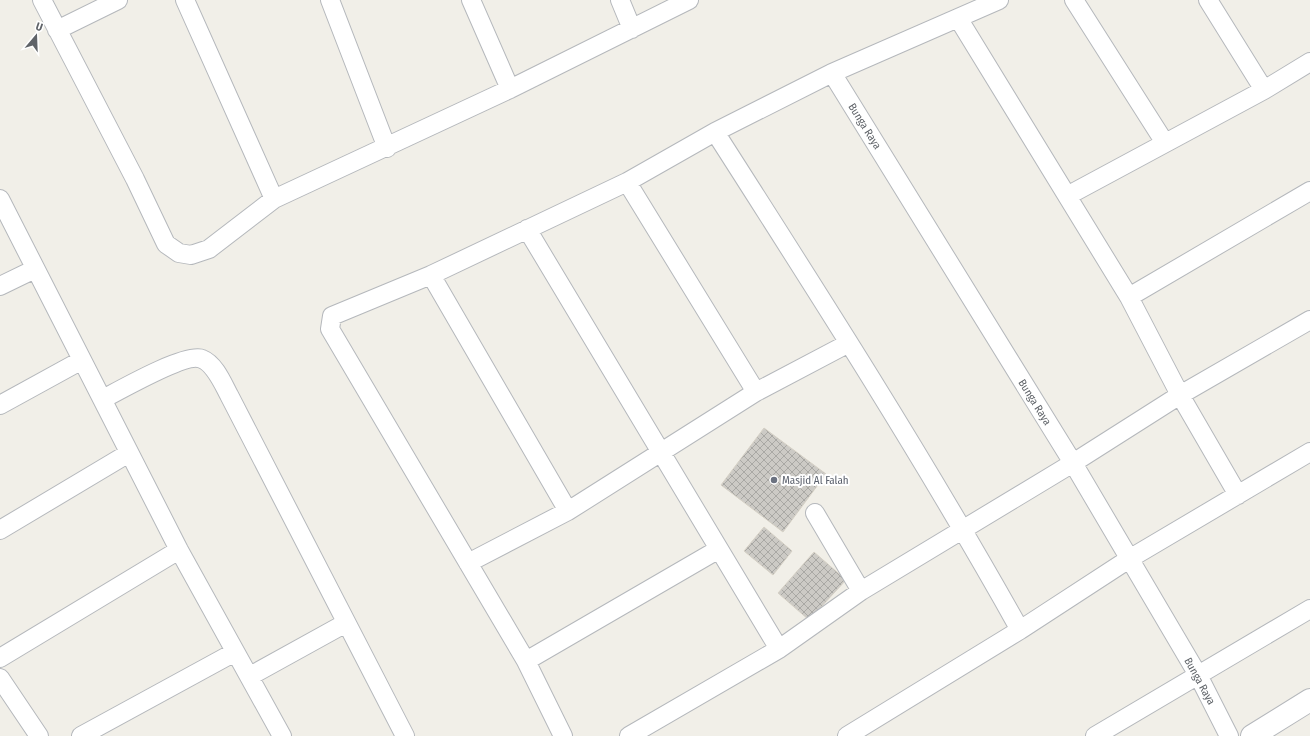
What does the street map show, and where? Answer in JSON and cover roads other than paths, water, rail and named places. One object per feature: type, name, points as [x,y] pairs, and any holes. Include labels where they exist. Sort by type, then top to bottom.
[{"type":"street","points":[[42,0],[135,179],[166,244],[179,253],[191,255],[209,249],[274,199],[387,148],[689,0]]},
{"type":"street","points":[[57,30],[118,0]]},
{"type":"street","points":[[185,0],[274,199]]},
{"type":"street","points":[[330,0],[387,148]]},
{"type":"street","points":[[471,0],[510,89]]},
{"type":"street","points":[[620,0],[632,29]]},
{"type":"street","points":[[563,736],[526,661],[330,325],[332,316],[432,275],[627,182],[715,132],[832,73],[999,0]]},
{"type":"street","points":[[1074,0],[1165,143]]},
{"type":"street","points":[[1208,0],[1264,90]]},
{"type":"street","points":[[958,18],[1129,297],[1180,395],[1238,495]]},
{"type":"street","points":[[1067,196],[1264,90],[1310,62]]},
{"type":"street","name":"Bunga Raya","points":[[832,73],[1073,463],[1198,675],[1229,736]]},
{"type":"street","points":[[715,132],[849,343],[963,529],[1020,630]]},
{"type":"street","points":[[627,182],[756,392]]},
{"type":"street","points":[[1129,297],[1310,191]]},
{"type":"street","points":[[0,199],[179,550],[282,736]]},
{"type":"street","points":[[527,229],[660,453],[779,649]]},
{"type":"street","points":[[0,286],[35,269]]},
{"type":"street","points":[[432,275],[568,511]]},
{"type":"street","points":[[629,736],[779,649],[861,591],[1073,463],[1180,395],[1310,320]]},
{"type":"street","points":[[468,563],[568,511],[756,392],[849,343]]},
{"type":"street","points":[[102,399],[182,360],[199,357],[209,363],[229,395],[405,736]]},
{"type":"street","points":[[0,405],[82,360]]},
{"type":"street","points":[[847,736],[1020,630],[1129,559],[1310,452]]},
{"type":"street","points":[[0,530],[129,453]]},
{"type":"street","points":[[814,514],[861,591]]},
{"type":"street","points":[[526,661],[719,549]]},
{"type":"street","points":[[0,658],[179,550]]},
{"type":"street","points":[[1095,736],[1310,609]]},
{"type":"street","points":[[250,676],[346,623]]},
{"type":"street","points":[[81,736],[235,652]]},
{"type":"street","points":[[0,678],[39,736]]},
{"type":"street","points":[[1252,736],[1310,700]]},
{"type":"place","name":"Masjid Al Falah","points":[[774,480]]}]
